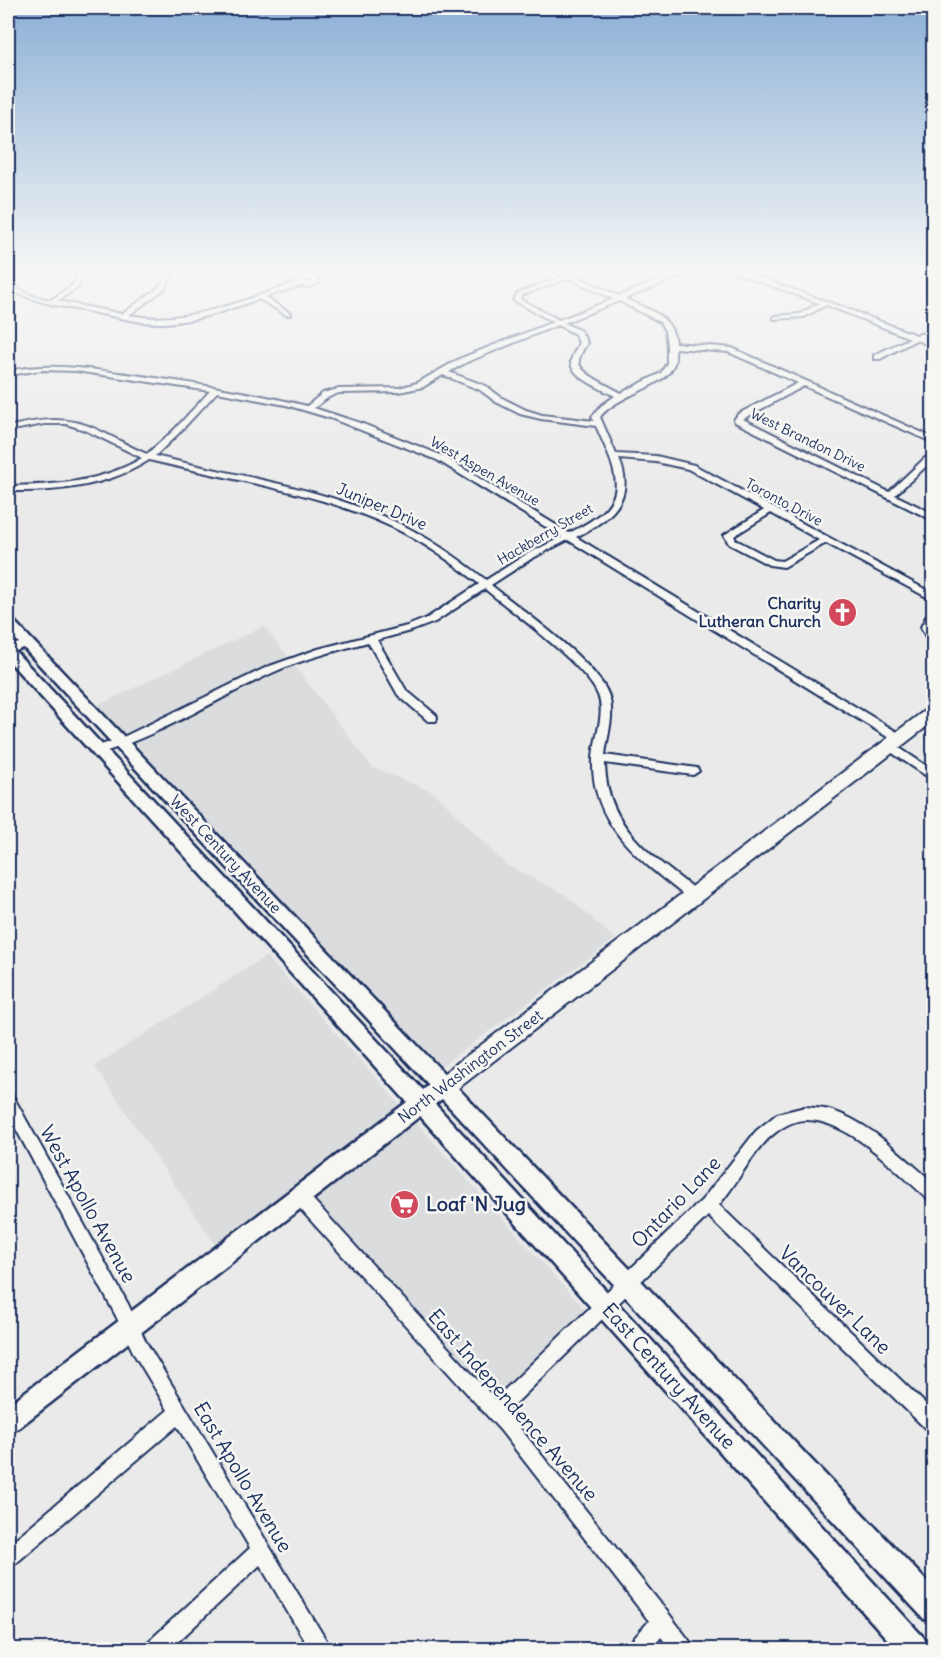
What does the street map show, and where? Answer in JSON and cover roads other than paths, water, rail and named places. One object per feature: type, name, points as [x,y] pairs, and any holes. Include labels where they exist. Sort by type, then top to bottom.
[{"type":"main road","name":"West Century Avenue","points":[[8,622],[444,1086]]},
{"type":"main road","name":"West Century Avenue","points":[[8,651],[421,1103]]},
{"type":"main road","name":"North Washington Street","points":[[8,1420],[933,712]]},
{"type":"main road","name":"East Century Avenue","points":[[444,1086],[933,1609]]},
{"type":"main road","name":"East Century Avenue","points":[[421,1103],[916,1650]]},
{"type":"street","points":[[308,409],[327,395],[338,391],[414,387],[428,383],[464,360],[496,347]]},
{"type":"street","points":[[582,347],[575,361],[578,372],[620,395]]},
{"type":"street","points":[[443,372],[483,388],[508,406],[523,412],[598,424],[596,417],[600,410],[620,395],[667,371],[671,363],[671,347]]},
{"type":"street","points":[[702,347],[725,349],[933,441]]},
{"type":"street","points":[[877,357],[896,347]]},
{"type":"street","name":"West Aspen Avenue","points":[[8,373],[40,367],[65,367],[215,390],[308,409],[387,435],[440,458],[571,536],[894,741],[933,777]]},
{"type":"street","name":"West Brandon Drive","points":[[803,384],[741,416],[738,420],[933,518]]},
{"type":"street","points":[[8,489],[47,488],[82,483],[115,474],[149,457],[215,390]]},
{"type":"street","name":"Juniper Drive","points":[[8,429],[40,422],[73,423],[149,457],[303,492],[360,510],[427,542],[486,585],[565,651],[604,694],[604,724],[599,758],[602,794],[618,829],[639,852],[693,895]]},
{"type":"street","name":"Hackberry Street","points":[[98,750],[121,743],[255,675],[305,657],[431,620],[528,557],[571,536],[610,511],[619,498],[619,469],[598,424]]},
{"type":"street","points":[[890,495],[901,489],[921,464],[933,455]]},
{"type":"street","name":"Toronto Drive","points":[[613,456],[656,459],[691,467],[933,598]]},
{"type":"street","points":[[770,510],[729,536],[732,542],[772,563],[784,564],[825,540]]},
{"type":"street","points":[[933,614],[929,617],[926,626],[927,634],[933,640]]},
{"type":"street","points":[[370,638],[402,692],[432,718]]},
{"type":"street","points":[[8,651],[27,644]]},
{"type":"street","points":[[599,758],[693,771]]},
{"type":"street","name":"West Apollo Avenue","points":[[8,1101],[130,1327]]},
{"type":"street","name":"Ontario Lane","points":[[495,1412],[708,1205],[761,1136],[779,1121],[802,1114],[826,1116],[851,1126],[933,1194]]},
{"type":"street","name":"East Independence Avenue","points":[[300,1197],[495,1412],[684,1650]]},
{"type":"street","name":"Vancouver Lane","points":[[708,1205],[933,1425]]},
{"type":"street","name":"East Apollo Avenue","points":[[130,1327],[178,1413],[322,1650]]},
{"type":"street","points":[[8,1557],[178,1413]]},
{"type":"street","points":[[154,1650],[261,1551]]},
{"type":"street","points":[[637,1650],[662,1621]]},
{"type":"place","name":"Charity Lutheran Church","points":[[842,612]]},
{"type":"place","name":"Loaf 'N Jug","points":[[405,1204]]}]
